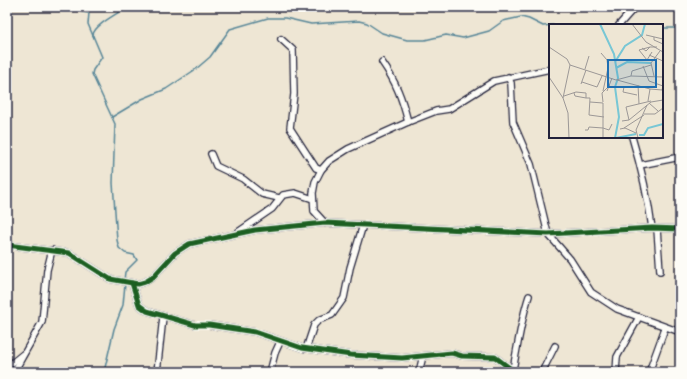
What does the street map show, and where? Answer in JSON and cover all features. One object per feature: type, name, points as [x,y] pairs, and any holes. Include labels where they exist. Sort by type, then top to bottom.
[{"type":"street","points":[[620,24],[635,7]]},
{"type":"street","points":[[281,39],[293,50],[294,94],[290,128],[316,168],[321,170]]},
{"type":"street","points":[[382,62],[394,80],[402,98],[408,122]]},
{"type":"street","points":[[325,223],[314,211],[313,199],[315,182],[321,170],[329,161],[348,149],[408,122],[436,111],[449,109],[494,81],[549,68]]},
{"type":"street","points":[[508,77],[511,83],[513,122],[531,164],[548,234],[570,259],[591,292],[617,309],[665,328],[680,332]]},
{"type":"street","points":[[632,138],[655,229],[660,271]]},
{"type":"street","points":[[211,154],[216,166],[243,179],[262,194],[279,198]]},
{"type":"street","points":[[640,165],[680,157]]},
{"type":"street","points":[[238,233],[242,228],[272,210],[279,198],[287,193],[295,193],[313,199]]},
{"type":"street","points":[[7,245],[69,253],[110,279],[129,283],[145,282],[162,268],[175,253],[189,244],[238,233],[325,223],[548,234],[680,229]]},
{"type":"street","points":[[306,349],[314,325],[319,320],[332,315],[344,298],[350,268],[363,224]]},
{"type":"street","points":[[14,372],[42,322],[47,270],[52,250]]},
{"type":"street","points":[[129,283],[140,305],[147,311],[163,317],[195,325],[209,325],[255,332],[280,342],[306,349],[351,355],[387,358],[444,353],[467,357],[495,357],[514,370],[522,329],[523,314],[529,296]]},
{"type":"street","points":[[157,372],[163,317]]},
{"type":"street","points":[[616,372],[617,357],[639,317]]},
{"type":"street","points":[[649,372],[665,328]]},
{"type":"street","points":[[270,372],[280,342]]},
{"type":"street","points":[[542,372],[555,346]]},
{"type":"street","points":[[7,367],[25,353]]},
{"type":"street","points":[[419,372],[423,356]]},
{"type":"waterway","points":[[77,7],[82,12],[89,13],[88,24],[102,57],[92,74],[115,124],[113,183],[117,240],[119,248],[125,253],[134,255],[137,260],[125,272],[124,280]]},
{"type":"waterway","points":[[93,35],[94,31],[102,23],[127,7]]},
{"type":"waterway","points":[[112,117],[142,99],[166,89],[196,69],[210,57],[230,29],[268,18],[285,18],[311,24],[359,21],[367,23],[382,33],[407,40],[425,40],[446,35],[463,38],[489,31],[503,21],[521,17],[543,26],[549,25]]},
{"type":"waterway","points":[[663,28],[680,28]]},
{"type":"waterway","points":[[104,372],[114,329],[123,305],[125,284]]},
{"type":"cycle path","points":[[7,245],[69,253],[110,279],[138,284],[153,277],[175,253],[189,244],[255,230],[325,223],[548,234],[652,228],[680,229]]},
{"type":"cycle path","points":[[132,283],[139,305],[147,311],[195,325],[209,325],[255,332],[302,348],[351,355],[402,358],[452,353],[462,356],[495,357],[515,372]]}]
